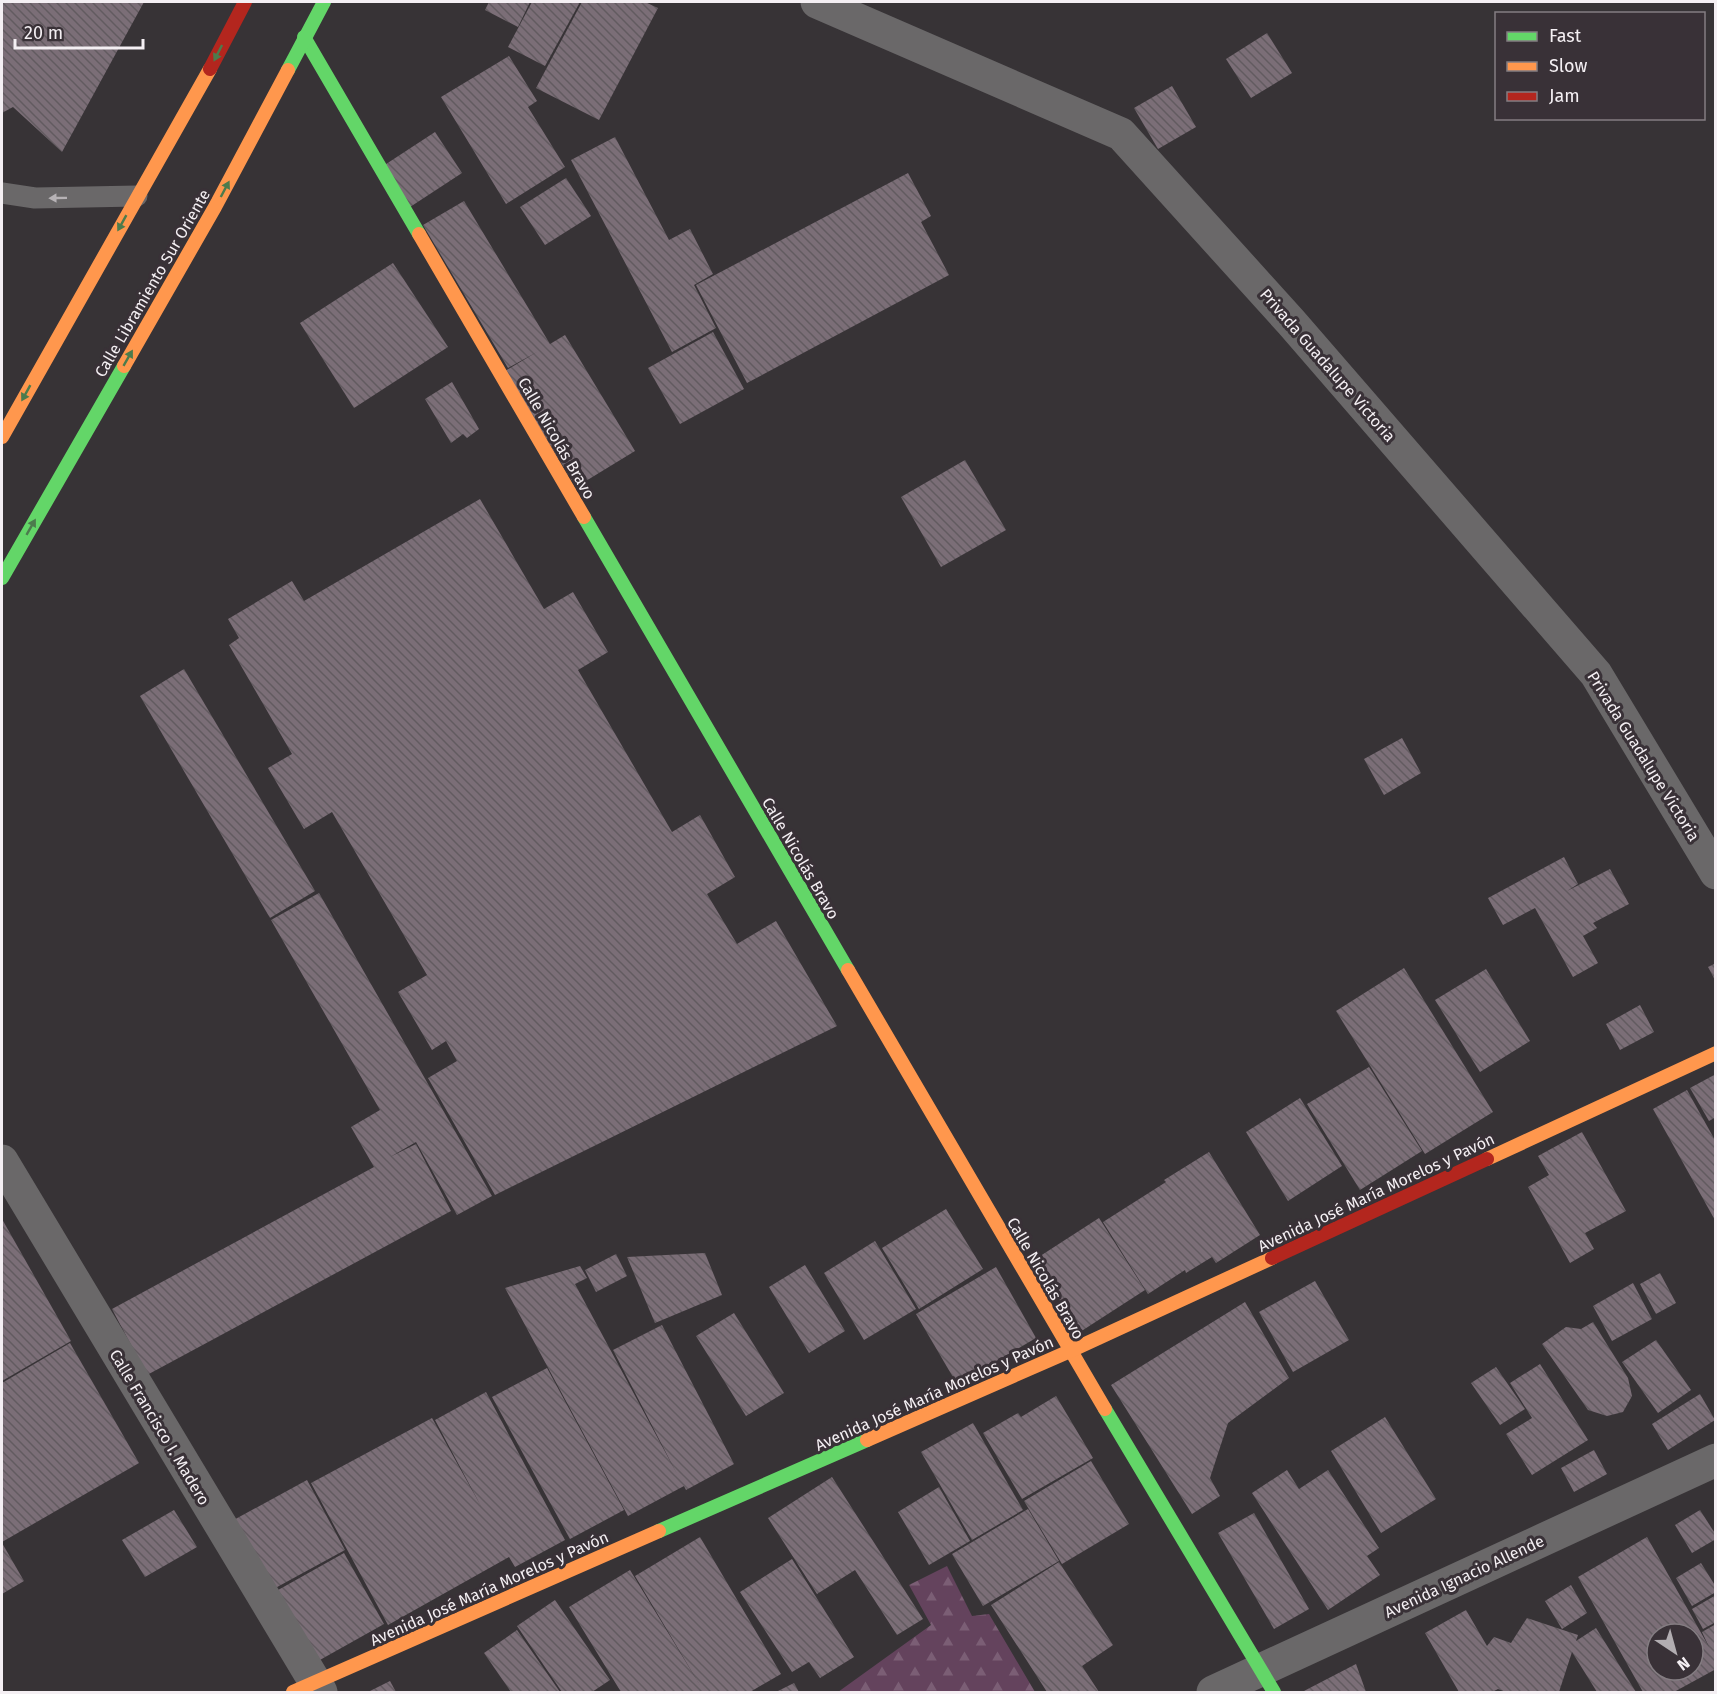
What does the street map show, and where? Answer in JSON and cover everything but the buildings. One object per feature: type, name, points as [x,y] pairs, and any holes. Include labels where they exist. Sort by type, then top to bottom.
[{"type":"street","points":[[2,437],[137,196],[186,114],[244,2]]},
{"type":"street","name":"Calle Libramiento Sur Oriente","points":[[2,578],[215,207],[324,2]]},
{"type":"street","name":"Privada Guadalupe Victoria","points":[[817,2],[1121,134],[1299,331],[1596,674],[1716,873]]},
{"type":"street","name":"Calle Nicolás Bravo","points":[[304,37],[1070,1351],[1267,1682]]},
{"type":"street","name":"Avenida José María Morelos y Pavón","points":[[309,1689],[1070,1351],[1716,1053]]},
{"type":"street","name":"Calle Francisco I. Madero","points":[[2,1161],[309,1689]]},
{"type":"street","name":"Avenida Ignacio Allende","points":[[1213,1692],[1267,1682],[1716,1460]]},
{"type":"lane","points":[[2,193],[35,198],[137,196]]},
{"type":"green space","points":[[947,1566],[972,1616],[989,1614],[1035,1692],[838,1692],[931,1625],[909,1585]]},
{"type":"traffic: fast","points":[[288,70],[324,2]]},
{"type":"traffic: fast","points":[[304,37],[419,234]]},
{"type":"traffic: fast","points":[[2,578],[124,366]]},
{"type":"traffic: fast","points":[[584,517],[848,970]]},
{"type":"traffic: fast","points":[[1105,1409],[1274,1692]]},
{"type":"traffic: fast","points":[[659,1531],[867,1440]]},
{"type":"traffic: slow","points":[[2,437],[210,69]]},
{"type":"traffic: slow","points":[[124,366],[215,207],[288,70]]},
{"type":"traffic: slow","points":[[419,234],[584,517]]},
{"type":"traffic: slow","points":[[848,970],[1105,1409]]},
{"type":"traffic: slow","points":[[1487,1159],[1716,1053]]},
{"type":"traffic: slow","points":[[867,1440],[1070,1351],[1272,1258]]},
{"type":"traffic: slow","points":[[293,1692],[659,1531]]},
{"type":"traffic: jam","points":[[210,69],[245,2]]},
{"type":"traffic: jam","points":[[1272,1258],[1487,1159]]}]
